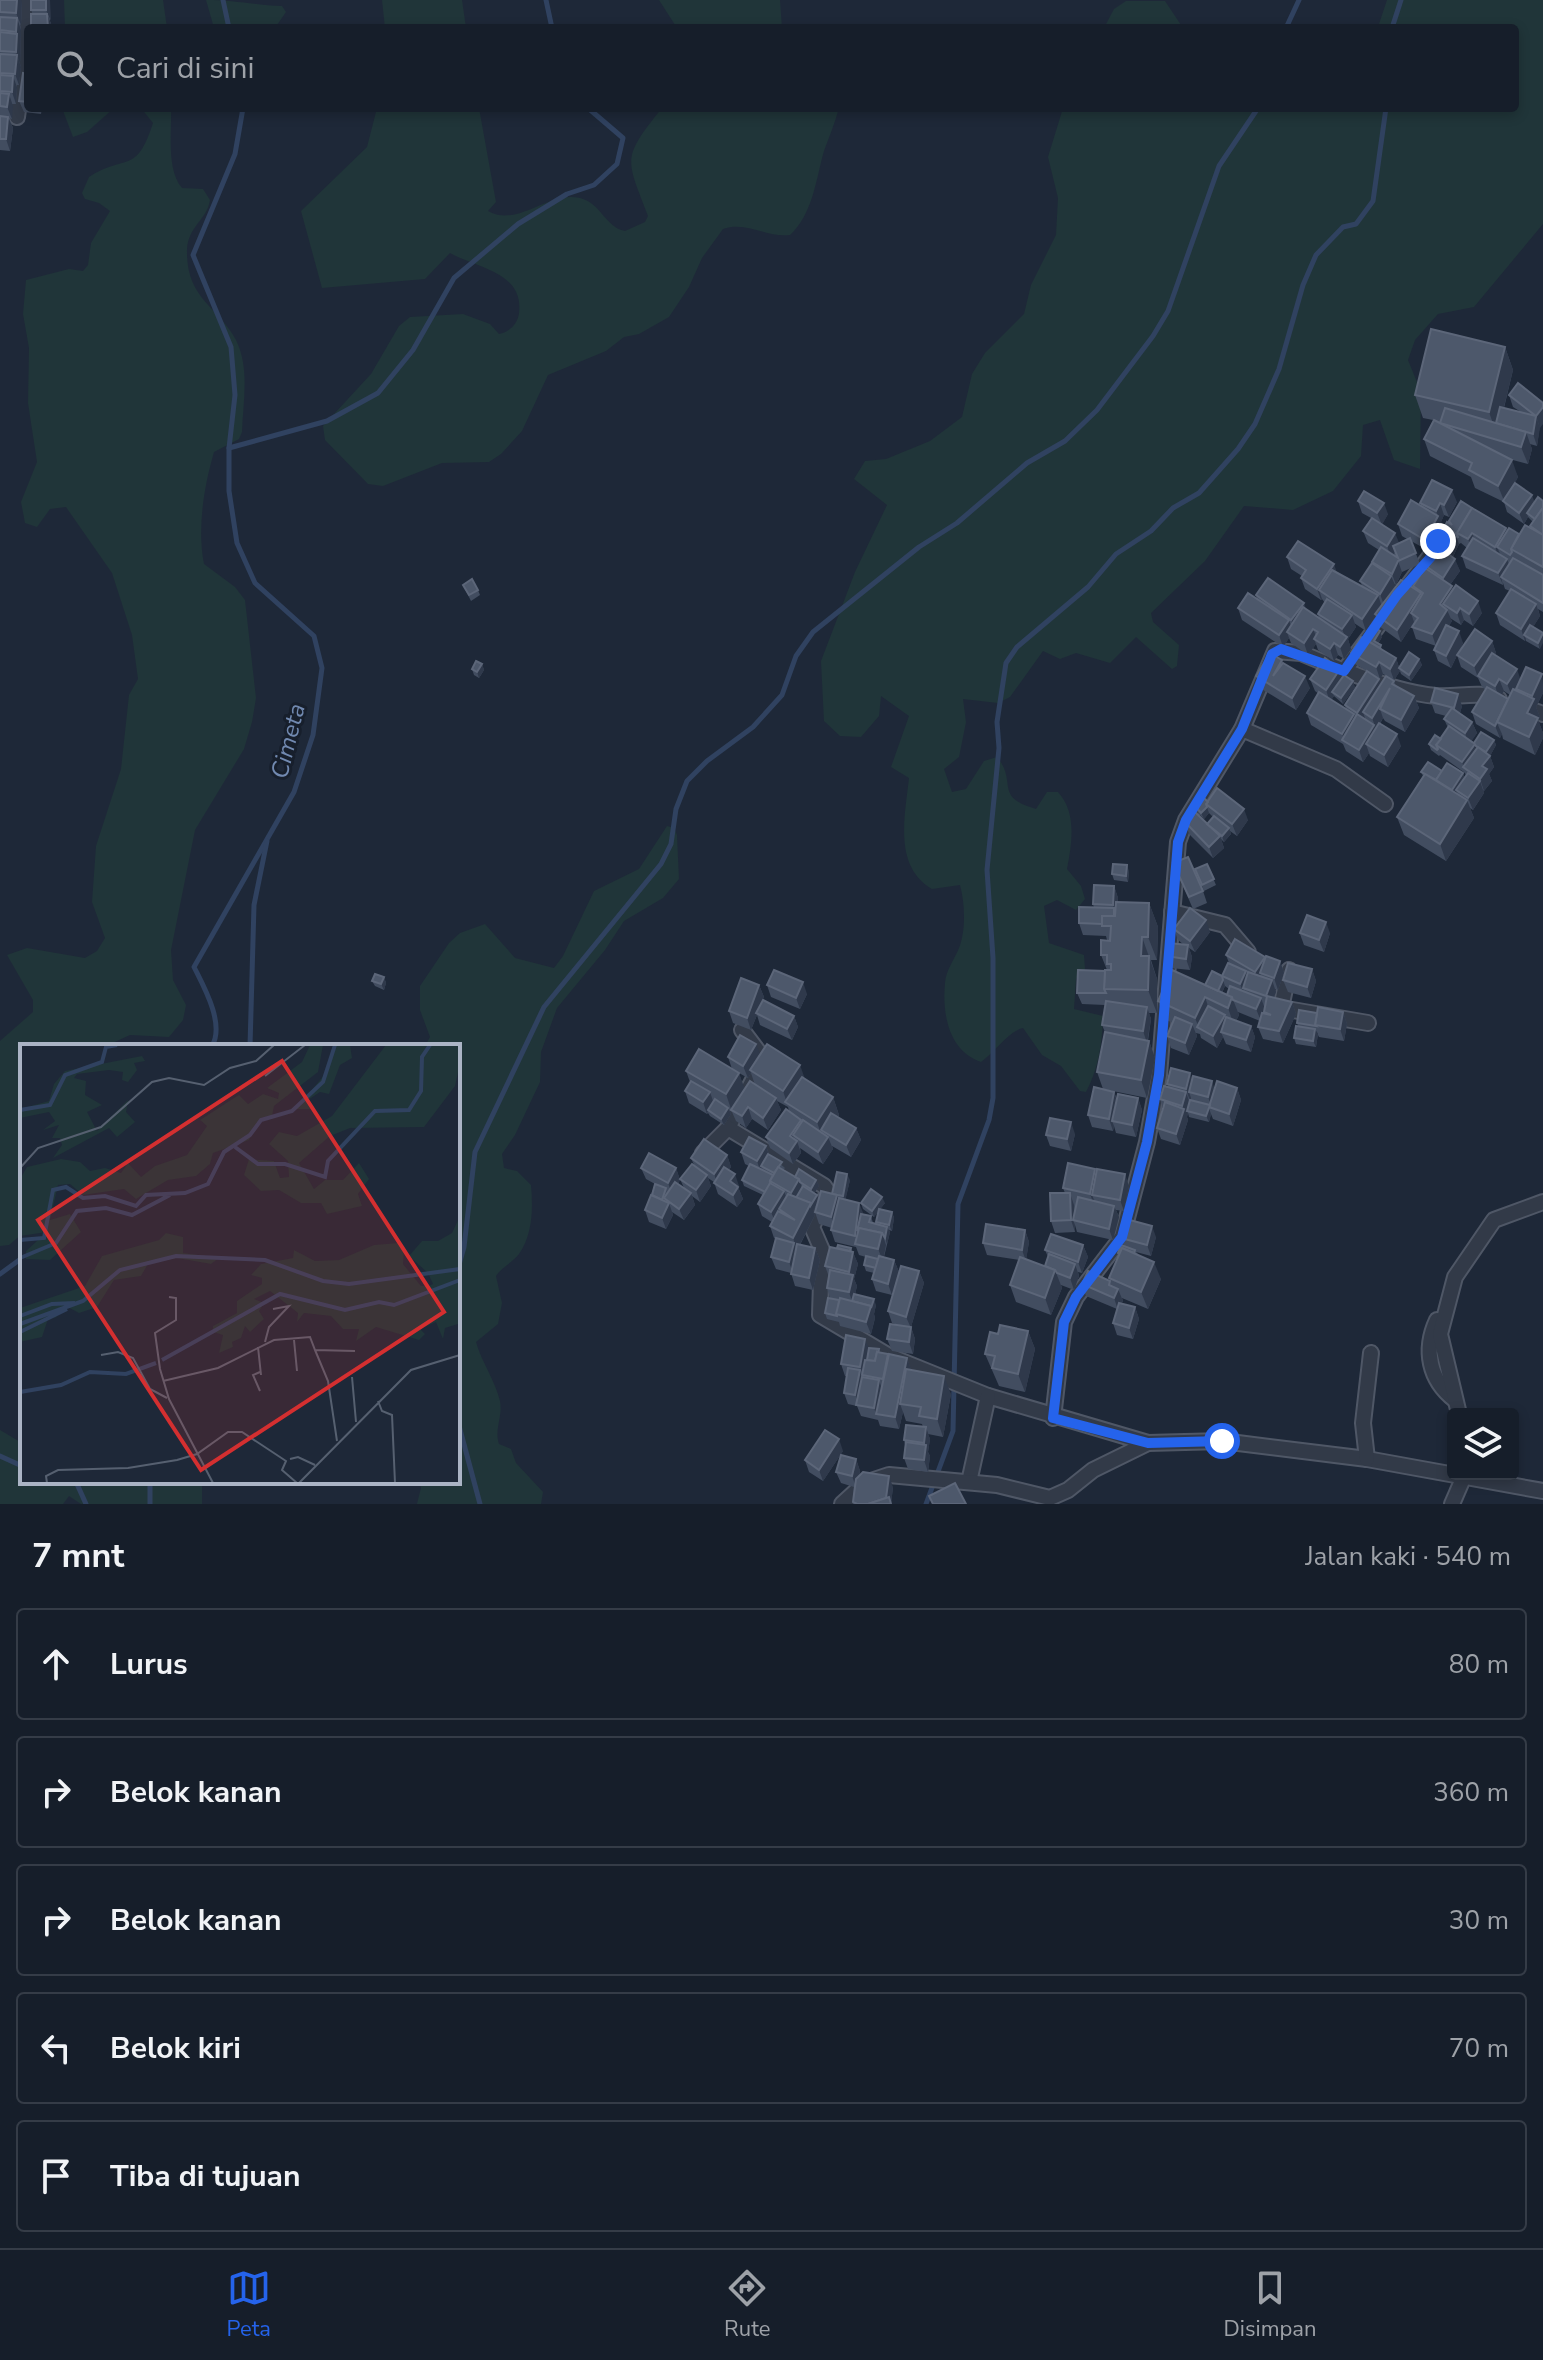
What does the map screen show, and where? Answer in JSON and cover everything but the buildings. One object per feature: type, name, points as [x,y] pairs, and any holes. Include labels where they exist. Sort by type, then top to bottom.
[{"type":"street","points":[[25,0],[25,24]]},
{"type":"street","points":[[17,117],[24,71]]},
{"type":"street","points":[[1344,671],[1397,595],[1430,558],[1438,541]]},
{"type":"street","points":[[1053,1418],[1064,1322],[1076,1297],[1122,1237],[1130,1216],[1159,1075],[1175,859],[1186,820],[1242,729],[1275,651],[1301,653],[1408,692],[1438,696],[1488,694],[1543,714]]},
{"type":"street","points":[[1242,729],[1336,769],[1385,804]]},
{"type":"street","points":[[1172,912],[1225,925],[1242,949],[1281,967],[1281,1008],[1368,1023]]},
{"type":"street","points":[[703,1153],[728,1128],[764,1059],[742,1030]]},
{"type":"street","points":[[728,1128],[817,1180],[828,1192],[812,1227],[822,1250],[820,1315],[889,1356],[988,1396],[1053,1418],[1148,1443],[1222,1441],[1367,1459],[1447,1473]]},
{"type":"street","points":[[1457,1407],[1440,1334],[1455,1277],[1494,1220],[1543,1202]]},
{"type":"street","points":[[1367,1459],[1363,1423],[1371,1353]]},
{"type":"street","points":[[969,1482],[988,1396]]},
{"type":"street","points":[[842,1504],[865,1483],[889,1475],[969,1482],[1050,1498],[1068,1490],[1093,1470],[1148,1443]]},
{"type":"street","points":[[1452,1504],[1463,1480]]},
{"type":"street","points":[[1486,1480],[1543,1491]]},
{"type":"green space","points":[[64,0],[163,0],[166,24],[65,24]]},
{"type":"green space","points":[[206,0],[282,6],[286,12],[278,24],[213,24]]},
{"type":"green space","points":[[382,0],[462,0],[465,24],[385,24]]},
{"type":"green space","points":[[659,0],[780,0],[782,24],[674,24]]},
{"type":"green space","points":[[1387,0],[1543,0],[1543,224],[1474,307],[1438,314],[1415,340],[1408,360],[1421,392],[1420,469],[1394,460],[1380,420],[1363,425],[1361,456],[1333,491],[1293,510],[1244,506],[1205,561],[1151,613],[1153,622],[1179,645],[1177,666],[1172,669],[1136,637],[1110,663],[1076,653],[1060,659],[1043,651],[1010,697],[998,703],[963,699],[966,722],[959,757],[944,769],[952,792],[966,789],[984,761],[997,757],[1006,774],[1010,794],[1015,799],[1036,809],[1047,792],[1058,792],[1068,809],[1071,839],[1067,869],[1081,886],[1085,899],[1076,910],[1057,900],[1044,906],[1049,943],[1084,955],[1085,969],[1076,979],[1074,1009],[1103,1016],[1099,1055],[1086,1092],[1080,1091],[1061,1066],[1042,1055],[1023,1028],[1012,1033],[981,1062],[961,1050],[955,1041],[945,1007],[946,978],[963,933],[964,909],[960,885],[932,889],[911,867],[907,854],[904,824],[909,778],[891,767],[909,716],[881,696],[879,716],[861,737],[840,736],[824,721],[821,661],[855,572],[887,505],[854,479],[865,461],[886,459],[930,441],[962,417],[972,374],[985,353],[1024,314],[1031,285],[1056,235],[1058,198],[1048,157],[1062,112],[1519,112],[1519,24],[1379,24]]},
{"type":"green space","points":[[1126,1],[1165,1],[1180,24],[1106,24],[1114,9]]},
{"type":"green space","points":[[64,112],[110,112],[87,132],[73,137]]},
{"type":"green space","points":[[144,112],[171,112],[172,161],[177,180],[182,188],[203,189],[210,200],[188,242],[188,267],[197,291],[236,340],[243,362],[242,432],[239,439],[214,452],[205,493],[201,536],[204,564],[235,587],[245,600],[256,698],[244,749],[195,830],[171,950],[173,980],[186,1005],[183,1020],[169,1037],[130,1035],[110,1044],[20,1044],[20,1236],[9,1245],[0,1246],[0,1041],[33,1012],[33,1000],[7,955],[27,948],[85,958],[97,951],[105,938],[92,902],[96,846],[121,769],[129,695],[138,679],[132,635],[112,573],[66,507],[50,509],[37,527],[25,523],[21,502],[37,462],[28,403],[29,348],[23,314],[26,280],[69,269],[83,271],[88,265],[91,243],[110,211],[99,203],[85,199],[82,193],[89,177],[135,157],[147,140],[153,123]]},
{"type":"green space","points":[[376,112],[480,112],[496,202],[488,211],[511,215],[557,199],[580,198],[593,205],[612,225],[625,231],[645,222],[648,216],[635,182],[631,159],[639,138],[659,112],[838,112],[809,207],[790,235],[740,227],[723,229],[702,258],[689,287],[669,317],[639,334],[624,337],[606,351],[548,375],[522,431],[501,454],[489,462],[442,463],[383,486],[368,484],[325,440],[323,426],[371,374],[399,326],[410,317],[463,314],[490,324],[499,334],[517,321],[519,299],[514,288],[496,273],[450,253],[425,279],[322,288],[301,211],[367,147]]},
{"type":"green space","points":[[667,826],[674,828],[679,879],[663,898],[624,921],[605,950],[557,1008],[541,1052],[540,1082],[515,1135],[502,1154],[504,1168],[517,1171],[531,1185],[531,1221],[519,1254],[496,1276],[502,1303],[498,1324],[476,1342],[500,1401],[499,1444],[511,1449],[516,1463],[543,1492],[541,1504],[417,1504],[420,1484],[460,1484],[460,1044],[426,1044],[430,1037],[420,1010],[420,986],[449,943],[460,933],[485,924],[515,958],[554,968],[563,956],[594,891],[639,869]]},
{"type":"green space","points":[[0,1430],[20,1442],[20,1484],[202,1484],[202,1504],[81,1504],[69,1496],[63,1504],[0,1504]]},
{"type":"waterway","points":[[223,0],[228,24]]},
{"type":"waterway","points":[[546,0],[551,24]]},
{"type":"waterway","points":[[1288,24],[1299,0]]},
{"type":"waterway","points":[[1393,24],[1401,0]]},
{"type":"waterway","name":"Cimeta","points":[[213,1044],[215,1017],[194,967],[294,792],[313,735],[322,668],[314,636],[255,583],[237,543],[229,491],[229,448],[235,395],[231,347],[193,255],[235,154],[242,112]]},
{"type":"waterway","points":[[229,448],[327,421],[378,393],[413,350],[454,278],[518,224],[567,194],[594,185],[617,164],[623,138],[593,112]]},
{"type":"waterway","points":[[460,1261],[475,1152],[544,1007],[661,864],[671,844],[676,809],[687,781],[707,761],[753,727],[782,695],[796,656],[813,632],[919,547],[957,523],[1027,463],[1065,441],[1097,410],[1168,311],[1219,166],[1255,112]]},
{"type":"waterway","points":[[926,1504],[953,1431],[958,1204],[989,1120],[993,1098],[993,958],[987,870],[999,748],[997,722],[1006,663],[1017,647],[1088,587],[1116,554],[1151,531],[1173,508],[1199,493],[1238,449],[1255,424],[1279,369],[1303,285],[1316,255],[1343,227],[1356,224],[1373,201],[1385,112]]},
{"type":"waterway","points":[[250,1044],[254,905],[267,841]]},
{"type":"waterway","name":"Cimeta","points":[[0,1274],[20,1259]]},
{"type":"waterway","points":[[460,1429],[480,1504]]},
{"type":"waterway","name":"Cimeta","points":[[0,1456],[20,1465]]},
{"type":"waterway","name":"Cimeta","points":[[77,1484],[86,1504]]},
{"type":"waterway","points":[[150,1484],[150,1504]]},
{"type":"route","points":[[1222,1441],[1148,1443],[1053,1418],[1064,1322],[1076,1297],[1122,1237],[1147,1142],[1159,1075],[1178,842],[1186,820],[1242,729],[1272,654],[1281,649],[1301,653],[1344,671],[1397,595],[1430,558],[1438,541]]}]
